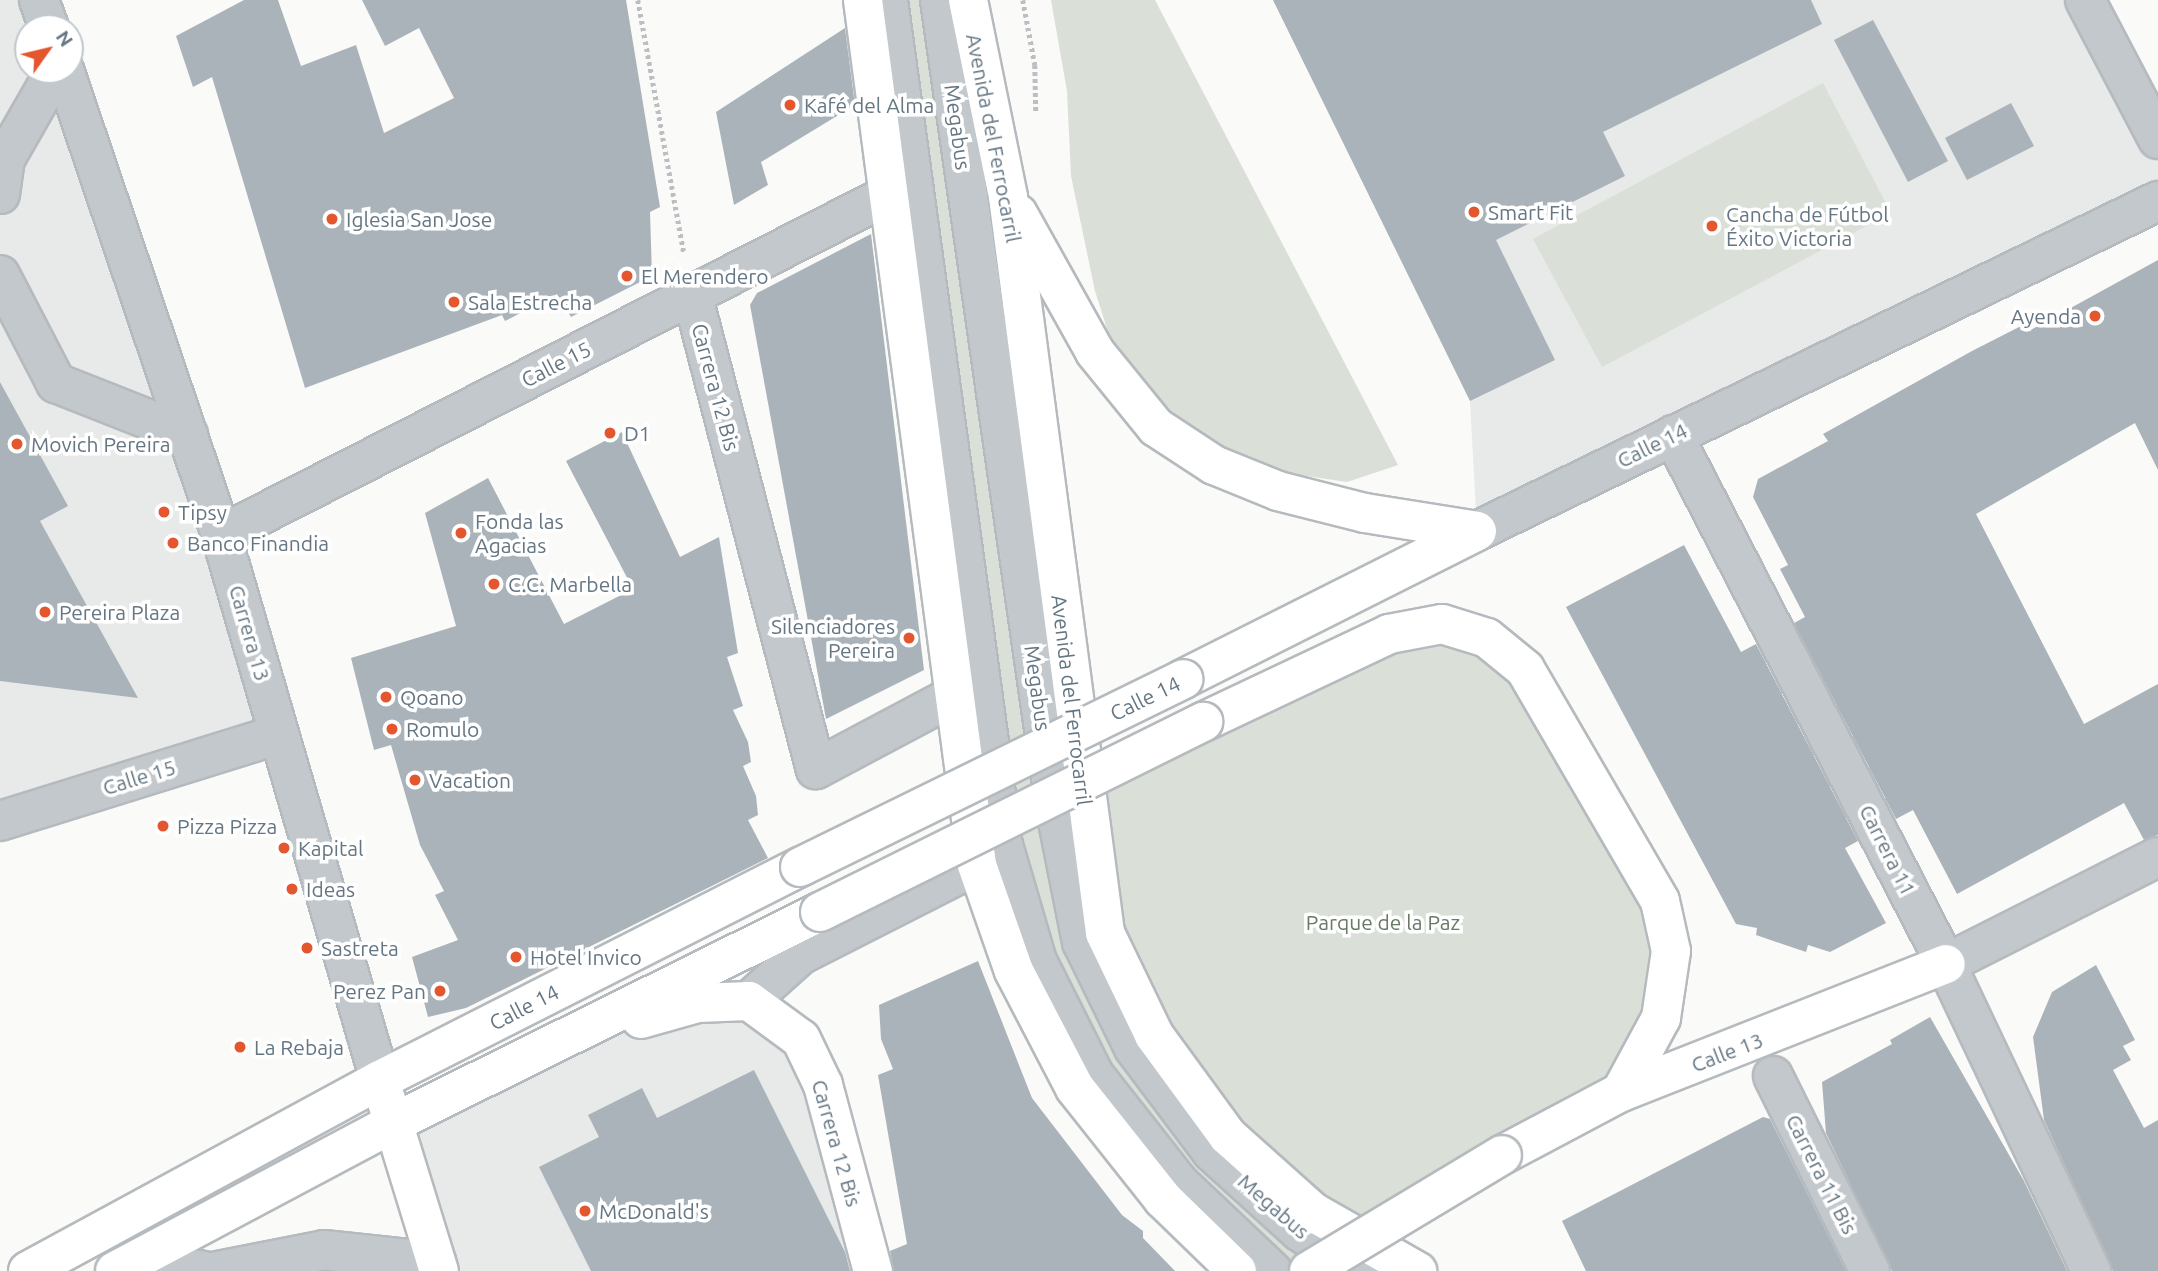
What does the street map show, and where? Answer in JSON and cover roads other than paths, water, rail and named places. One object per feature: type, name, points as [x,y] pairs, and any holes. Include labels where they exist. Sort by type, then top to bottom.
[{"type":"main road","points":[[863,0],[892,193],[977,865],[1014,971],[1075,1088],[1163,1199],[1237,1271]]},
{"type":"main road","name":"Avenida del Ferrocarril","points":[[968,0],[1008,197],[1105,933],[1154,1035],[1228,1136],[1313,1212],[1417,1271]]},
{"type":"main road","points":[[1008,197],[1095,352],[1156,427],[1214,465],[1278,491],[1365,513],[1477,531]]},
{"type":"main road","name":"Calle 14","points":[[28,1271],[380,1080],[800,867],[1477,531]]},
{"type":"main road","points":[[126,1265],[393,1123],[545,1046],[1203,722],[1389,634],[1442,624],[1487,638],[1525,669],[1660,901],[1671,951],[1661,1018],[1620,1092]]},
{"type":"main road","name":"Calle 13","points":[[1309,1271],[1502,1155],[1620,1092],[1946,964]]},
{"type":"main road","points":[[545,1046],[698,1003],[749,1001]]},
{"type":"main road","name":"Carrera 12 Bis","points":[[749,1001],[801,1039],[823,1085],[873,1271]]},
{"type":"main road","points":[[380,1080],[438,1266]]},
{"type":"street","points":[[888,0],[1003,845],[1037,961],[1094,1075],[1179,1183],[1272,1271]]},
{"type":"street","name":"Megabus","points":[[940,0],[1055,806],[1082,942],[1134,1048],[1212,1152],[1299,1231],[1359,1271]]},
{"type":"street","points":[[2085,0],[2158,139]]},
{"type":"street","points":[[2113,0],[2158,86]]},
{"type":"street","points":[[0,194],[5,159],[48,84]]},
{"type":"street","name":"Carrera 13","points":[[69,84],[221,535],[380,1080]]},
{"type":"street","name":"Calle 15","points":[[221,535],[892,193]]},
{"type":"street","name":"Calle 14","points":[[1477,531],[2158,201]]},
{"type":"street","points":[[0,275],[56,383],[188,435]]},
{"type":"street","name":"Carrera 12 Bis","points":[[692,294],[816,769],[957,694]]},
{"type":"street","name":"Carrera 11","points":[[1673,435],[1946,964],[2091,1271]]},
{"type":"street","name":"Calle 15","points":[[0,821],[279,734]]},
{"type":"street","name":"Calle 13","points":[[1946,964],[2158,858]]},
{"type":"street","points":[[749,1001],[800,955],[977,865]]},
{"type":"street","name":"Carrera 11 Bis","points":[[1773,1076],[1870,1271]]},
{"type":"street","points":[[218,1271],[324,1250],[438,1266]]},
{"type":"street","points":[[126,1265],[204,1271]]},
{"type":"place","name":"Kafé del Alma","points":[[790,105]]},
{"type":"place","name":"Smart Fit","points":[[1474,212]]},
{"type":"place","name":"Iglesia San Jose","points":[[332,219]]},
{"type":"place","name":"Cancha de Fútbol Éxito Victoria","points":[[1712,226]]},
{"type":"place","name":"El Merendero","points":[[627,276]]},
{"type":"place","name":"Sala Estrecha","points":[[454,302]]},
{"type":"place","name":"Ayenda","points":[[2095,316]]},
{"type":"place","name":"D1","points":[[610,433]]},
{"type":"place","name":"Movich Pereira","points":[[17,444]]},
{"type":"place","name":"Tipsy","points":[[164,512]]},
{"type":"place","name":"Fonda las Agacias","points":[[461,533]]},
{"type":"place","name":"Banco Finandia","points":[[173,543]]},
{"type":"place","name":"C.C. Marbella","points":[[494,584]]},
{"type":"place","name":"Pereira Plaza","points":[[45,612]]},
{"type":"place","name":"Silenciadores Pereira","points":[[909,638]]},
{"type":"place","name":"Qoano","points":[[386,697]]},
{"type":"place","name":"Romulo","points":[[392,729]]},
{"type":"place","name":"Vacation","points":[[415,780]]},
{"type":"place","name":"Pizza Pizza","points":[[163,826]]},
{"type":"place","name":"Kapital","points":[[284,848]]},
{"type":"place","name":"Ideas","points":[[292,889]]},
{"type":"place","name":"Sastreta","points":[[307,948]]},
{"type":"place","name":"Hotel Invico","points":[[516,957]]},
{"type":"place","name":"Perez Pan","points":[[440,991]]},
{"type":"place","name":"La Rebaja","points":[[240,1047]]},
{"type":"place","name":"McDonald's","points":[[585,1211]]},
{"type":"park label","name":"Parque de la Paz","points":[[1383,922]]}]
